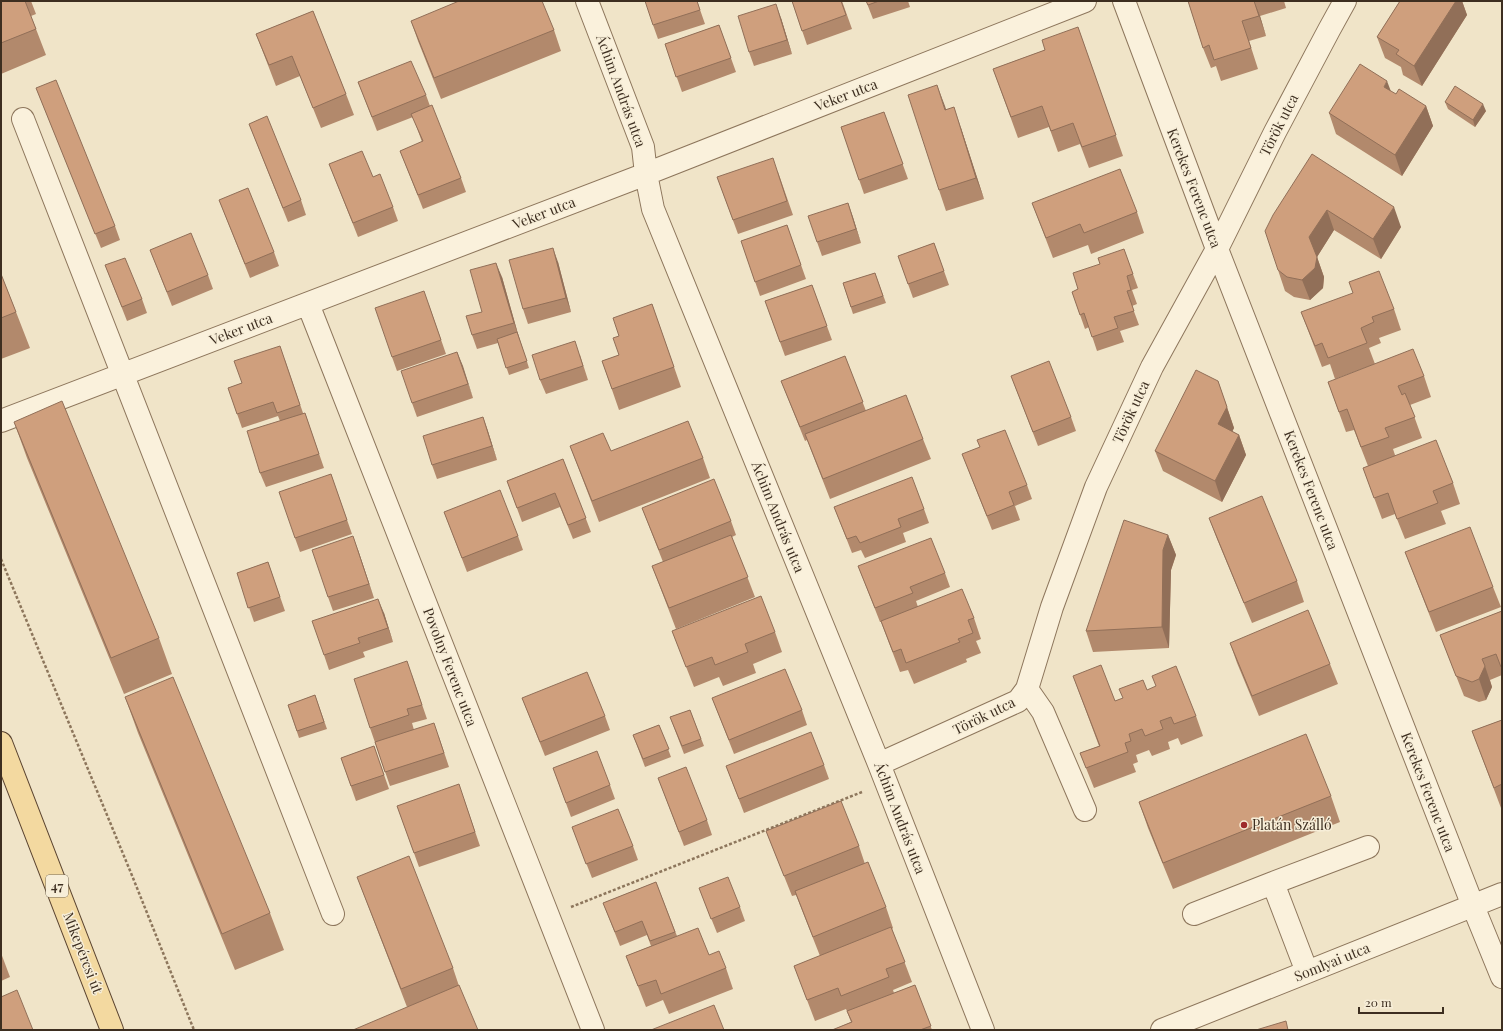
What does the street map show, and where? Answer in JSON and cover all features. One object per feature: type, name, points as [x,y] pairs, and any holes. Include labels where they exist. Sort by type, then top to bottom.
[{"type":"main road","name":"Mikepércsi út","points":[[1,742],[112,1030]]},
{"type":"street","name":"Áchim András utca","points":[[587,1],[643,147],[646,174],[653,208],[882,774],[983,1030]]},
{"type":"street","name":"Veker utca","points":[[1,421],[646,174],[1085,1]]},
{"type":"street","name":"Kerekes Ferenc utca","points":[[1124,1],[1217,249],[1502,977]]},
{"type":"street","name":"Török utca","points":[[882,774],[1018,701],[1027,689],[1052,606],[1096,487],[1152,368],[1217,249],[1275,132],[1345,1]]},
{"type":"street","points":[[23,119],[333,914]]},
{"type":"street","name":"Povolny Ferenc utca","points":[[308,304],[593,1030]]},
{"type":"street","points":[[1027,689],[1043,712],[1085,810]]},
{"type":"street","points":[[1194,914],[1368,846]]},
{"type":"street","points":[[1273,883],[1307,972]]},
{"type":"street","name":"Somlyai utca","points":[[1162,1030],[1502,894]]},
{"type":"path","points":[[1,559],[131,873],[194,1030]]},
{"type":"path","points":[[549,916],[882,774]]},
{"type":"building","points":[[1,1],[25,1],[36,29],[1,43]]},
{"type":"building","points":[[459,1],[542,1],[554,30],[434,78],[411,21]]},
{"type":"building","points":[[645,1],[697,1],[700,10],[653,25]]},
{"type":"building","points":[[792,1],[841,1],[846,15],[802,31]]},
{"type":"building","points":[[866,1],[879,1],[868,5]]},
{"type":"building","points":[[1188,1],[1254,1],[1259,16],[1242,21],[1251,48],[1214,60],[1209,45],[1203,48]]},
{"type":"building","points":[[1400,1],[1456,1],[1414,66],[1396,54],[1399,50],[1377,37]]},
{"type":"building","points":[[776,4],[787,40],[749,52],[738,16]]},
{"type":"building","points":[[313,11],[346,94],[313,108],[292,56],[269,65],[256,34]]},
{"type":"building","points":[[719,25],[731,58],[676,77],[665,44]]},
{"type":"building","points":[[1078,27],[1116,135],[1082,147],[1073,123],[1051,131],[1042,106],[1011,117],[993,69],[1045,50],[1042,40]]},
{"type":"building","points":[[411,61],[426,95],[372,117],[358,82]]},
{"type":"building","points":[[1360,64],[1387,81],[1384,87],[1396,94],[1399,89],[1426,106],[1395,155],[1329,113]]},
{"type":"building","points":[[56,80],[115,226],[95,234],[36,88]]},
{"type":"building","points":[[937,85],[945,110],[954,107],[976,178],[939,190],[908,95]]},
{"type":"building","points":[[1455,86],[1483,104],[1473,120],[1445,102]]},
{"type":"building","points":[[432,105],[461,178],[418,195],[400,151],[423,141],[411,114]]},
{"type":"building","points":[[884,112],[903,164],[859,180],[841,127]]},
{"type":"building","points":[[267,116],[301,200],[283,208],[249,124]]},
{"type":"building","points":[[362,151],[373,177],[380,174],[393,207],[353,223],[329,164]]},
{"type":"building","points":[[1312,154],[1394,207],[1373,239],[1327,210],[1309,237],[1317,257],[1315,268],[1302,280],[1287,277],[1278,270],[1265,231],[1273,215]]},
{"type":"building","points":[[773,158],[787,201],[733,220],[717,177]]},
{"type":"building","points":[[1120,169],[1137,212],[1084,233],[1080,224],[1046,238],[1032,203]]},
{"type":"building","points":[[248,188],[274,252],[245,264],[219,200]]},
{"type":"building","points":[[848,203],[856,229],[817,242],[808,216]]},
{"type":"building","points":[[787,225],[801,265],[755,282],[741,241]]},
{"type":"building","points":[[191,233],[208,275],[167,292],[150,250]]},
{"type":"building","points":[[934,243],[944,271],[908,284],[898,256]]},
{"type":"building","points":[[553,248],[566,298],[523,309],[509,260]]},
{"type":"building","points":[[1124,249],[1133,274],[1127,276],[1131,290],[1127,291],[1134,311],[1114,317],[1118,328],[1092,337],[1084,313],[1080,315],[1072,292],[1078,289],[1073,273],[1100,264],[1098,258]]},
{"type":"building","points":[[125,258],[142,299],[122,307],[105,265]]},
{"type":"building","points":[[496,263],[514,323],[472,335],[466,316],[482,312],[470,270]]},
{"type":"building","points":[[1379,271],[1394,309],[1372,317],[1374,322],[1361,328],[1367,343],[1328,358],[1322,343],[1315,346],[1301,312],[1353,293],[1349,282]]},
{"type":"building","points":[[875,273],[883,296],[851,307],[843,283]]},
{"type":"building","points":[[1,274],[16,312],[1,318]]},
{"type":"building","points":[[812,285],[827,326],[780,342],[765,301]]},
{"type":"building","points":[[424,291],[441,340],[392,357],[375,308]]},
{"type":"building","points":[[652,304],[674,367],[612,389],[602,361],[619,355],[613,338],[619,336],[613,318]]},
{"type":"building","points":[[517,332],[527,361],[506,368],[497,339]]},
{"type":"building","points":[[575,341],[583,366],[540,380],[532,355]]},
{"type":"building","points":[[280,346],[300,405],[277,413],[273,402],[237,414],[228,388],[242,383],[234,361]]},
{"type":"building","points":[[1413,349],[1424,376],[1398,386],[1402,395],[1405,393],[1415,417],[1385,428],[1389,437],[1361,447],[1347,409],[1339,412],[1328,382]]},
{"type":"building","points":[[457,352],[468,384],[412,403],[401,371]]},
{"type":"building","points":[[845,356],[863,402],[800,427],[781,381]]},
{"type":"building","points":[[1049,361],[1071,417],[1033,432],[1011,376]]},
{"type":"building","points":[[1196,370],[1218,381],[1227,407],[1218,424],[1239,435],[1215,481],[1155,451]]},
{"type":"building","points":[[906,395],[923,439],[823,479],[805,434]]},
{"type":"building","points":[[62,401],[159,638],[111,658],[14,422]]},
{"type":"building","points":[[305,413],[319,454],[260,473],[247,431]]},
{"type":"building","points":[[483,417],[492,446],[432,465],[423,436]]},
{"type":"building","points":[[688,421],[703,458],[592,501],[570,446],[603,433],[611,451]]},
{"type":"building","points":[[1005,430],[1027,485],[1009,492],[1014,505],[987,516],[962,454],[980,447],[977,440]]},
{"type":"building","points":[[1436,440],[1453,483],[1433,491],[1438,503],[1397,519],[1388,493],[1374,498],[1363,468]]},
{"type":"building","points":[[563,459],[586,518],[568,525],[555,493],[517,508],[507,481]]},
{"type":"building","points":[[331,474],[347,520],[295,538],[279,492]]},
{"type":"building","points":[[912,477],[924,509],[898,519],[901,527],[860,543],[856,536],[847,539],[834,507]]},
{"type":"building","points":[[714,479],[731,521],[659,550],[642,508]]},
{"type":"building","points":[[500,490],[518,536],[462,558],[444,512]]},
{"type":"building","points":[[1262,496],[1297,581],[1244,603],[1209,518]]},
{"type":"building","points":[[1124,520],[1168,535],[1163,550],[1162,627],[1086,631]]},
{"type":"building","points":[[1470,527],[1493,587],[1429,612],[1405,552]]},
{"type":"building","points":[[731,535],[748,577],[669,608],[652,566]]},
{"type":"building","points":[[353,536],[369,584],[328,597],[312,550]]},
{"type":"building","points":[[931,538],[945,573],[910,587],[913,593],[875,608],[858,566]]},
{"type":"building","points":[[268,562],[280,597],[248,608],[237,573]]},
{"type":"building","points":[[962,589],[974,618],[968,620],[973,633],[958,639],[960,642],[906,663],[901,649],[893,652],[881,621]]},
{"type":"building","points":[[761,596],[775,632],[745,644],[748,652],[715,665],[712,657],[686,667],[672,631]]},
{"type":"building","points":[[378,599],[388,628],[358,638],[360,643],[324,655],[312,621]]},
{"type":"building","points":[[1308,610],[1330,664],[1252,696],[1230,643]]},
{"type":"building","points":[[1502,611],[1502,667],[1496,654],[1482,659],[1485,666],[1479,679],[1472,682],[1456,676],[1440,635]]},
{"type":"building","points":[[407,661],[422,705],[407,709],[409,715],[370,728],[354,679]]},
{"type":"building","points":[[1101,665],[1115,701],[1123,698],[1119,689],[1143,680],[1147,690],[1156,686],[1152,676],[1176,666],[1196,716],[1174,724],[1171,717],[1160,721],[1163,729],[1145,736],[1142,729],[1129,734],[1131,741],[1125,743],[1128,752],[1086,768],[1080,753],[1100,746],[1073,676]]},
{"type":"building","points":[[785,669],[802,710],[729,740],[712,698]]},
{"type":"building","points":[[587,672],[605,716],[540,742],[522,698]]},
{"type":"building","points":[[173,677],[270,913],[222,934],[125,697]]},
{"type":"building","points":[[315,695],[324,722],[297,731],[288,705]]},
{"type":"building","points":[[690,710],[701,739],[682,746],[670,717]]},
{"type":"building","points":[[1502,720],[1502,784],[1494,788],[1472,731]]},
{"type":"building","points":[[434,723],[444,753],[385,772],[375,742]]},
{"type":"building","points":[[659,725],[669,749],[643,759],[633,735]]},
{"type":"building","points":[[811,732],[824,765],[739,799],[726,766]]},
{"type":"building","points":[[1306,734],[1331,796],[1163,863],[1139,802]]},
{"type":"building","points":[[374,746],[384,775],[351,786],[341,758]]},
{"type":"building","points":[[597,751],[610,785],[566,803],[553,768]]},
{"type":"building","points":[[686,767],[707,820],[679,832],[658,778]]},
{"type":"building","points":[[459,784],[475,832],[414,853],[397,806]]},
{"type":"building","points":[[841,801],[859,846],[784,876],[766,831]]},
{"type":"building","points":[[618,809],[633,846],[586,864],[572,827]]},
{"type":"building","points":[[409,856],[453,968],[401,989],[357,877]]},
{"type":"building","points":[[868,862],[886,907],[813,937],[795,891]]},
{"type":"building","points":[[728,877],[740,907],[711,919],[699,888]]},
{"type":"building","points":[[656,882],[675,932],[650,941],[642,921],[615,932],[603,903]]},
{"type":"building","points":[[891,927],[905,962],[886,969],[889,977],[841,996],[838,988],[807,1000],[794,966]]},
{"type":"building","points":[[698,928],[709,955],[719,951],[726,968],[661,994],[656,980],[638,986],[626,956]]},
{"type":"building","points":[[459,985],[478,1030],[353,1030]]},
{"type":"building","points":[[915,985],[931,1026],[920,1030],[832,1030],[852,1022],[847,1011]]},
{"type":"building","points":[[17,990],[33,1030],[1,1030],[1,997]]},
{"type":"building","points":[[714,1005],[724,1030],[651,1030]]},
{"type":"building","points":[[1286,1021],[1288,1030],[1256,1030]]},
{"type":"place","name":"Platán Szálló","points":[[1244,825]]}]
